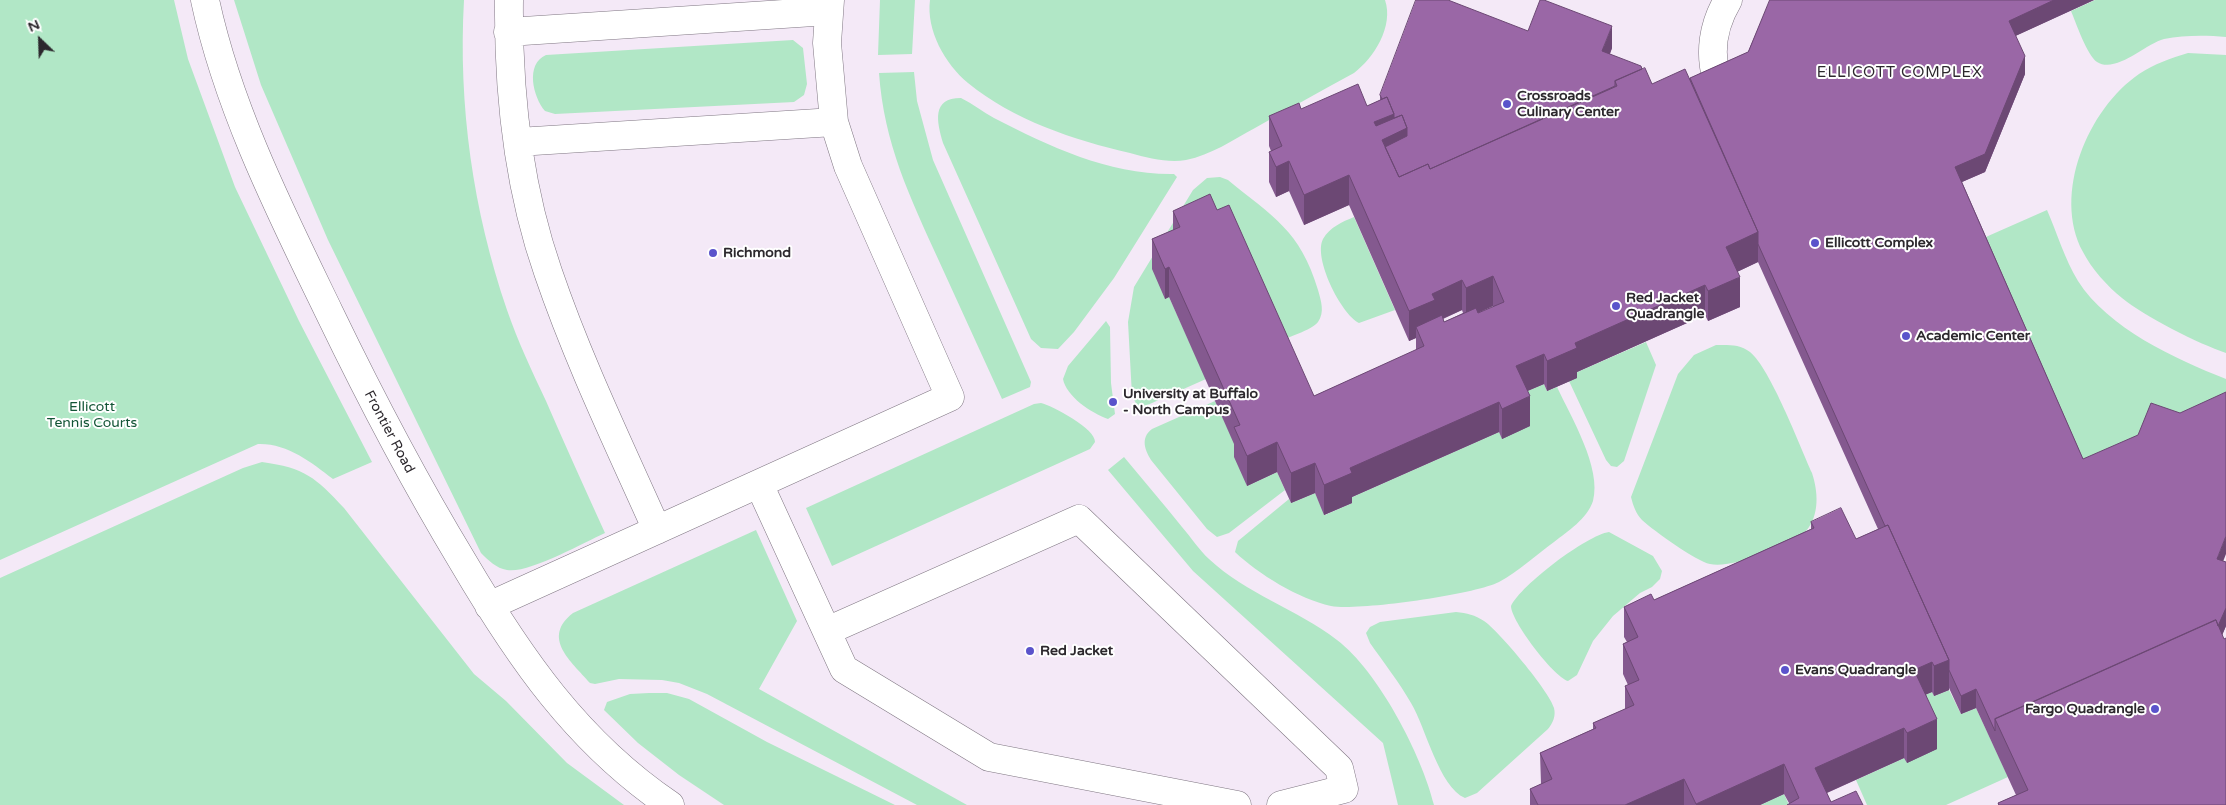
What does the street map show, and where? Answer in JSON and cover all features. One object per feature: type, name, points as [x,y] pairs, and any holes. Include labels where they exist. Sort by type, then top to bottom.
[{"type":"street","name":"Frontier Road","points":[[204,0],[219,62],[292,235],[370,396],[417,486],[514,646],[588,737],[616,764],[670,805]]},
{"type":"street","points":[[509,0],[508,32],[511,88],[518,142],[524,181],[547,270],[576,347],[657,530]]},
{"type":"street","points":[[1717,80],[1713,67],[1713,38],[1719,14],[1728,0]]},
{"type":"street","points":[[489,606],[950,397],[848,166],[834,122],[827,43],[829,6],[508,32]]},
{"type":"street","points":[[518,142],[834,122]]},
{"type":"street","points":[[760,484],[844,669],[989,758],[1237,805]]},
{"type":"street","points":[[827,631],[1079,519],[1339,768],[1344,789],[1281,805]]},
{"type":"green space","name":"Ellicott Tennis Courts","points":[[0,0],[174,0],[188,59],[235,187],[299,321],[372,462],[333,479],[307,460],[289,450],[258,444],[0,560]]},
{"type":"green space","points":[[234,0],[464,0],[463,79],[470,157],[485,234],[495,272],[520,345],[605,533],[541,563],[516,570],[499,568],[481,553],[328,240],[261,85]]},
{"type":"green space","points":[[880,0],[915,0],[912,54],[878,55]]},
{"type":"green space","points":[[930,0],[1385,0],[1387,20],[1375,50],[1369,59],[1354,73],[1213,151],[1195,158],[1172,161],[1144,157],[1087,142],[1045,127],[1004,108],[968,83],[945,56],[939,46],[931,23]]},
{"type":"green space","points":[[2095,0],[2226,0],[2226,37],[2195,36],[2164,39],[2122,61],[2105,65],[2097,62],[2089,53],[2071,11]]},
{"type":"green space","points":[[793,40],[803,48],[807,84],[804,95],[794,102],[555,114],[545,111],[541,105],[537,98],[533,81],[535,66],[539,59],[546,55]]},
{"type":"green space","points":[[2188,53],[2226,55],[2226,353],[2172,329],[2122,298],[2090,264],[2074,229],[2072,205],[2074,179],[2080,154],[2104,108],[2121,89],[2139,74],[2151,67]]},
{"type":"green space","points":[[914,72],[917,101],[933,160],[1031,382],[1030,387],[1002,399],[918,215],[900,170],[886,123],[879,73]]},
{"type":"green space","points":[[961,98],[1015,129],[1059,149],[1127,170],[1174,174],[1177,177],[1114,278],[1074,332],[1058,349],[1041,348],[1031,339],[943,143],[938,120],[941,107],[951,99]]},
{"type":"green space","points":[[1220,177],[1228,180],[1272,215],[1283,226],[1303,253],[1318,290],[1322,306],[1320,318],[1310,328],[1277,342],[1229,235],[1165,299],[1169,297],[1206,379],[1143,407],[1138,407],[1132,396],[1128,322],[1134,287],[1193,190],[1207,178]]},
{"type":"green space","points":[[2047,210],[2073,273],[2091,298],[2107,313],[2144,340],[2186,362],[2226,379],[2226,410],[2083,477],[1979,240]]},
{"type":"green space","points":[[1354,217],[1395,310],[1359,323],[1344,309],[1330,285],[1325,272],[1321,248],[1323,239],[1329,231]]},
{"type":"green space","points":[[1106,321],[1110,327],[1111,383],[1115,414],[1108,419],[1094,413],[1074,398],[1063,379],[1068,366]]},
{"type":"green space","points":[[1646,342],[1656,365],[1624,461],[1617,467],[1611,466],[1606,460],[1569,381],[1577,378],[1575,373]]},
{"type":"green space","points":[[1716,345],[1742,348],[1750,352],[1758,361],[1775,390],[1812,473],[1816,487],[1816,510],[1811,525],[1806,531],[1788,544],[1775,550],[1746,560],[1720,565],[1704,562],[1656,531],[1640,518],[1631,497],[1678,374],[1694,355]]},
{"type":"green space","points":[[1544,384],[1547,391],[1557,387],[1584,443],[1593,473],[1595,488],[1593,501],[1586,513],[1576,524],[1499,582],[1466,592],[1415,601],[1365,606],[1331,606],[1306,598],[1280,585],[1255,569],[1235,552],[1238,541],[1289,499],[1291,503],[1315,493],[1325,515],[1352,503],[1350,498],[1499,432],[1502,438],[1516,396]]},
{"type":"green space","points":[[1215,401],[1240,455],[1247,486],[1277,472],[1285,490],[1229,533],[1217,537],[1207,529],[1151,460],[1145,444],[1146,436],[1152,429]]},
{"type":"green space","points":[[1041,403],[1064,413],[1089,431],[1095,442],[1090,449],[832,566],[806,508],[1034,404]]},
{"type":"green space","points":[[1124,457],[1209,559],[1223,571],[1255,592],[1322,629],[1352,654],[1368,672],[1396,715],[1420,762],[1434,805],[1398,805],[1383,743],[1193,571],[1108,470]]},
{"type":"green space","points":[[262,462],[289,467],[317,481],[344,508],[474,674],[506,701],[567,763],[624,805],[0,805],[0,578],[243,468]]},
{"type":"green space","points":[[756,530],[797,621],[759,689],[967,805],[917,805],[707,694],[679,683],[662,680],[619,679],[595,684],[590,683],[562,649],[559,631],[564,622],[573,613]]},
{"type":"green space","points":[[1609,532],[1653,556],[1662,571],[1660,579],[1613,616],[1593,641],[1577,675],[1568,681],[1561,677],[1543,659],[1525,635],[1511,606],[1527,586],[1556,562],[1586,542]]},
{"type":"green space","points":[[1456,612],[1474,616],[1491,627],[1534,676],[1555,711],[1554,719],[1548,729],[1477,793],[1465,798],[1456,792],[1440,770],[1417,714],[1370,643],[1366,633],[1370,627],[1380,622]]},
{"type":"green space","points":[[1949,690],[1961,714],[1976,708],[2008,777],[1946,805],[1867,805],[1856,780],[1904,758],[1914,700],[1932,692],[1934,696]]},
{"type":"green space","points":[[667,693],[689,699],[767,742],[895,805],[724,805],[679,775],[638,743],[604,710],[607,702],[630,694]]},
{"type":"green space","points":[[1784,794],[1789,805],[1760,805]]},
{"type":"building","name":"Crossroads Culinary Center","points":[[1416,0],[1448,0],[1528,31],[1540,0],[1544,0],[1612,26],[1602,51],[1641,66],[1642,69],[1615,81],[1615,86],[1430,169],[1428,164],[1399,177],[1385,147],[1407,136],[1407,128],[1402,115],[1394,118],[1387,97],[1382,99],[1380,95]]},
{"type":"building","name":"Academic Center","points":[[1770,0],[2054,0],[2009,21],[2025,56],[1985,154],[1955,167],[2083,459],[2138,435],[2151,403],[2180,413],[2226,392],[2226,536],[2217,559],[2226,562],[2226,608],[2218,626],[2216,620],[1995,719],[1995,731],[1976,689],[1961,696],[1949,670],[1949,660],[1888,525],[1885,526],[1758,244],[1758,232],[1690,78],[1748,52]]},
{"type":"building","name":"Red Jacket Quadrangle","points":[[1645,68],[1652,84],[1685,69],[1758,232],[1726,247],[1740,277],[1708,291],[1705,285],[1575,343],[1577,348],[1547,361],[1544,354],[1516,366],[1530,396],[1502,409],[1499,402],[1350,468],[1352,473],[1324,485],[1315,463],[1291,473],[1277,442],[1247,456],[1234,427],[1240,425],[1169,267],[1165,269],[1152,239],[1180,227],[1173,211],[1210,194],[1217,210],[1229,205],[1314,396],[1424,346],[1416,327],[1442,315],[1444,322],[1476,308],[1478,313],[1504,302],[1493,276],[1466,288],[1462,280],[1432,294],[1435,300],[1409,311],[1349,175],[1304,195],[1289,161],[1276,167],[1269,152],[1282,146],[1269,116],[1299,103],[1301,109],[1358,84],[1367,106],[1387,97],[1394,114],[1374,122],[1376,126],[1402,115],[1407,128],[1382,140],[1399,177],[1428,164],[1430,169],[1617,86],[1615,81]]},
{"type":"building","name":"Evans Quadrangle","points":[[1841,508],[1856,539],[1888,525],[1949,660],[1934,666],[1932,662],[1914,670],[1937,719],[1907,733],[1904,728],[1815,768],[1831,802],[1856,791],[1863,805],[1787,805],[1799,798],[1784,764],[1696,804],[1684,779],[1625,805],[1538,805],[1530,789],[1552,779],[1540,753],[1596,728],[1593,723],[1634,705],[1625,686],[1639,680],[1623,644],[1638,637],[1624,607],[1651,594],[1654,600],[1814,528],[1811,522]]},
{"type":"building","name":"Fargo Quadrangle","points":[[2216,620],[2224,639],[2226,638],[2226,805],[1999,805],[1998,803],[2028,790],[1995,719]]},
{"type":"place","name":"Crossroads Culinary Center","points":[[1507,104]]},
{"type":"place","name":"Ellicott Complex","points":[[1815,243]]},
{"type":"place","name":"Richmond","points":[[713,253]]},
{"type":"place","name":"Red Jacket Quadrangle","points":[[1616,306]]},
{"type":"place","name":"Academic Center","points":[[1906,336]]},
{"type":"place","name":"University at Buffalo - North Campus","points":[[1113,402]]},
{"type":"place","name":"Red Jacket","points":[[1030,651]]},
{"type":"place","name":"Evans Quadrangle","points":[[1785,670]]},
{"type":"place","name":"Fargo Quadrangle","points":[[2155,709]]},
{"type":"district","name":"ELLICOTT COMPLEX","points":[[1900,73]]}]
